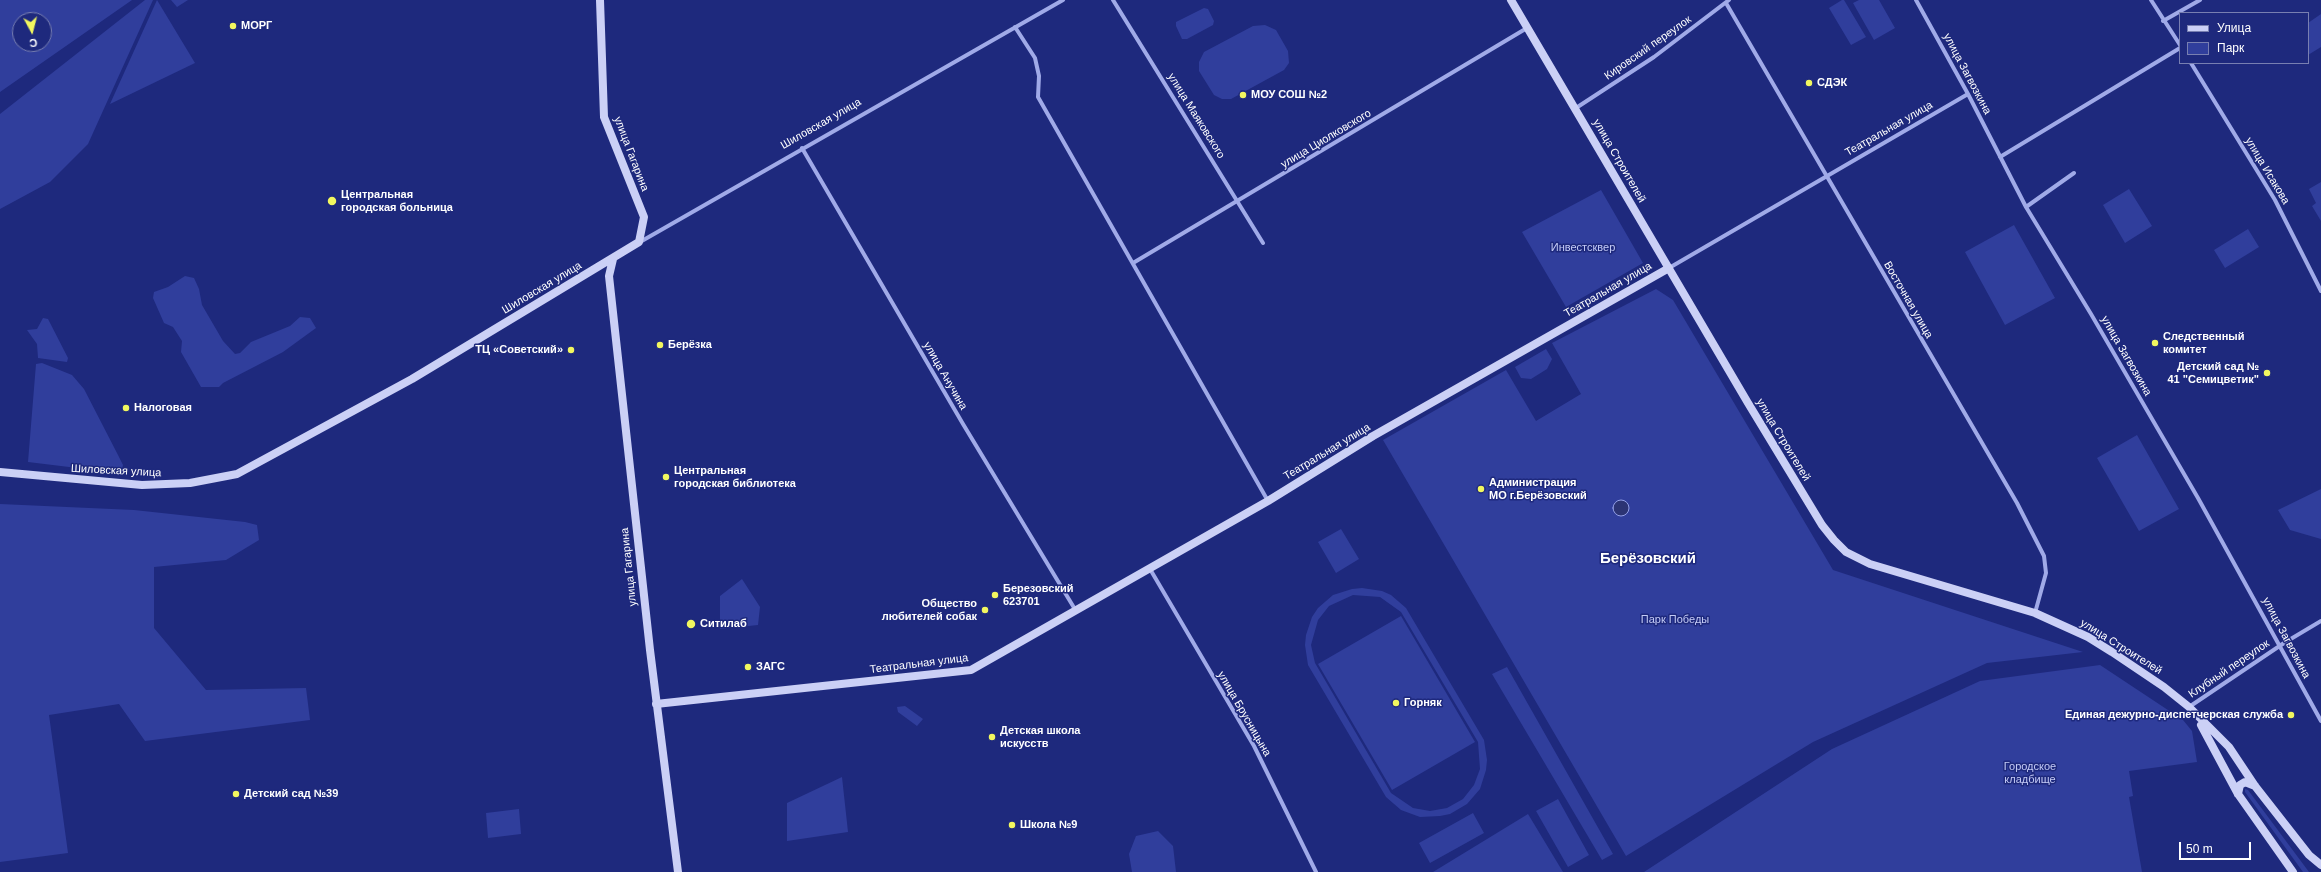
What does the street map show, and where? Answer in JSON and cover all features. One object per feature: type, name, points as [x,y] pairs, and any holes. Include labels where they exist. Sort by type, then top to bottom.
[{"type":"street","name":"улица Гагарина","points":[[600,0],[604,117],[644,217],[640,242]]},
{"type":"street","name":"Шиловская улица","points":[[0,472],[142,485],[190,483],[237,474],[412,379],[640,242],[1063,0]]},
{"type":"street","name":"улица Маяковского","points":[[1113,0],[1263,243]]},
{"type":"street","name":"улица Строителей","points":[[1511,0],[1818,518],[1834,540],[1846,552],[1870,564],[2035,613],[2094,641],[2164,687],[2191,710],[2228,747],[2255,786],[2309,855],[2321,865]]},
{"type":"street","name":"улица Загвозкина","points":[[1916,0],[1968,94],[2026,207],[2092,314],[2198,498],[2321,721]]},
{"type":"street","points":[[2151,0],[2179,45]]},
{"type":"street","points":[[2163,20],[2200,0]]},
{"type":"street","name":"Кировский переулок","points":[[1576,108],[1654,56],[1728,1]]},
{"type":"street","name":"Восточная улица","points":[[1728,1],[1827,177],[2017,503],[2044,556],[2046,573],[2035,613]]},
{"type":"street","points":[[1015,27],[1035,58],[1040,76],[1038,97],[1268,501]]},
{"type":"street","name":"улица Циолковского","points":[[1133,263],[1239,202],[1528,28]]},
{"type":"street","points":[[2000,157],[2179,48]]},
{"type":"street","name":"улица Исакова","points":[[2192,64],[2275,200],[2321,291]]},
{"type":"street","name":"Театральная улица","points":[[656,704],[971,670],[1268,501],[1359,444],[1669,268],[1968,94]]},
{"type":"street","name":"улица Анучина","points":[[802,148],[960,420],[1076,611]]},
{"type":"street","points":[[2026,207],[2074,173]]},
{"type":"street","name":"улица Гагарина","points":[[613,259],[609,276],[656,704],[678,872]]},
{"type":"street","name":"улица Брусницына","points":[[1150,569],[1254,746],[1316,872]]},
{"type":"street","name":"Клубный переулок","points":[[2191,710],[2280,646],[2321,622]]},
{"type":"street","points":[[2191,710],[2238,794],[2293,872]]},
{"type":"street","points":[[2238,794],[2240,785],[2245,782],[2255,786]]},
{"type":"green space","points":[[0,0],[132,0],[0,92]]},
{"type":"green space","points":[[145,0],[153,0],[88,144],[50,182],[0,209],[0,114]]},
{"type":"green space","points":[[157,0],[195,63],[110,104]]},
{"type":"green space","points":[[171,0],[188,0],[177,7]]},
{"type":"green space","points":[[1844,0],[1866,37],[1851,45],[1829,8]]},
{"type":"green space","points":[[1859,0],[1879,0],[1895,28],[1874,40],[1853,3]]},
{"type":"green space","points":[[1204,8],[1208,9],[1214,21],[1213,25],[1187,39],[1182,39],[1176,26],[1176,22]]},
{"type":"green space","points":[[2321,14],[2321,47],[2309,54],[2309,22]]},
{"type":"green space","points":[[1265,25],[1276,30],[1288,51],[1289,63],[1284,70],[1231,99],[1222,99],[1214,95],[1199,71],[1199,62],[1204,52],[1253,26]]},
{"type":"green space","points":[[2321,182],[2321,221],[2312,206],[2316,203],[2309,189]]},
{"type":"green space","points":[[2129,189],[2152,226],[2125,243],[2103,205]]},
{"type":"green space","name":"Инвестсквер","points":[[1601,190],[1643,263],[1566,307],[1522,232]]},
{"type":"green space","points":[[2014,225],[2055,298],[2005,325],[1965,252]]},
{"type":"green space","points":[[2248,229],[2259,247],[2225,268],[2214,250]]},
{"type":"green space","points":[[185,276],[194,278],[199,289],[202,305],[223,341],[235,354],[240,353],[251,342],[290,326],[300,317],[310,318],[316,328],[283,352],[223,383],[219,387],[201,387],[181,352],[182,341],[173,327],[164,323],[153,298],[154,292],[168,287]]},
{"type":"green space","name":"Парк Победы","points":[[1656,289],[1673,300],[1833,570],[2083,652],[1987,663],[1813,742],[1626,856],[1383,440],[1506,370],[1536,421],[1581,394],[1552,343]]},
{"type":"green space","points":[[43,318],[48,319],[68,358],[67,362],[38,358],[37,344],[27,330],[37,329]]},
{"type":"green space","points":[[1546,349],[1552,359],[1547,369],[1531,379],[1521,378],[1515,367]]},
{"type":"green space","points":[[42,363],[72,375],[84,389],[123,465],[122,469],[102,471],[28,462],[36,364]]},
{"type":"green space","points":[[2137,435],[2179,509],[2139,531],[2097,458]]},
{"type":"green space","points":[[2321,489],[2321,539],[2290,530],[2278,510]]},
{"type":"green space","points":[[0,504],[134,510],[245,522],[257,525],[259,540],[226,560],[154,567],[154,628],[206,690],[306,688],[310,720],[145,741],[119,704],[49,715],[68,853],[0,862]]},
{"type":"green space","points":[[1341,529],[1359,559],[1336,573],[1318,542]]},
{"type":"green space","points":[[742,579],[760,607],[758,625],[720,629],[720,596]]},
{"type":"green space","points":[[1362,588],[1382,591],[1391,595],[1406,608],[1484,740],[1487,760],[1486,770],[1480,789],[1467,804],[1450,814],[1420,817],[1401,810],[1386,797],[1308,665],[1305,645],[1306,635],[1312,617],[1318,608],[1333,595],[1352,589]],"holes":[[[1353,595],[1380,597],[1401,612],[1478,742],[1480,769],[1474,785],[1463,799],[1447,808],[1430,811],[1413,808],[1391,793],[1315,663],[1311,645],[1318,620],[1329,606]]]},
{"type":"green space","name":"Горняк","points":[[1401,616],[1475,742],[1392,790],[1318,664]]},
{"type":"green space","name":"Городское кладбище","points":[[2100,665],[2183,720],[2192,731],[2197,762],[2129,771],[2133,796],[2129,797],[2142,872],[1644,872],[1832,749],[1980,681]]},
{"type":"green space","points":[[1507,667],[1613,854],[1602,860],[1492,674]]},
{"type":"green space","points":[[905,706],[923,719],[917,726],[898,712],[897,707]]},
{"type":"green space","points":[[842,777],[848,832],[787,841],[787,803]]},
{"type":"green space","points":[[2245,789],[2248,790],[2309,872],[2303,872],[2245,792]]},
{"type":"green space","points":[[1558,799],[1589,855],[1568,867],[1536,811]]},
{"type":"green space","points":[[519,809],[521,834],[488,838],[486,813]]},
{"type":"green space","points":[[1473,813],[1484,833],[1430,863],[1419,843]]},
{"type":"green space","points":[[1528,814],[1563,872],[1433,872]]},
{"type":"green space","points":[[1158,831],[1173,846],[1176,872],[1132,872],[1129,854],[1136,836]]},
{"type":"shaded area","points":[[1621,500],[1627,502],[1629,508],[1627,514],[1621,516],[1615,514],[1613,508],[1615,502]]},
{"type":"place","name":"МОРГ","points":[[233,26]]},
{"type":"place","name":"СДЭК","points":[[1809,83]]},
{"type":"place","name":"МОУ СОШ №2","points":[[1243,95]]},
{"type":"place","name":"Центральная городская больница","points":[[332,201]]},
{"type":"place","name":"Следственный комитет","points":[[2155,343]]},
{"type":"place","name":"Берёзка","points":[[660,345]]},
{"type":"place","name":"ТЦ «Советский»","points":[[571,350]]},
{"type":"place","name":"Детский сад № 41 \"Семицветик\"","points":[[2267,373]]},
{"type":"place","name":"Налоговая","points":[[126,408]]},
{"type":"place","name":"Центральная городская библиотека","points":[[666,477]]},
{"type":"place","name":"Администрация МО г.Берёзовский","points":[[1481,489]]},
{"type":"place","name":"Березовский 623701","points":[[995,595]]},
{"type":"place","name":"Общество любителей собак","points":[[985,610]]},
{"type":"place","name":"Ситилаб","points":[[691,624]]},
{"type":"place","name":"ЗАГС","points":[[748,667]]},
{"type":"place","name":"Горняк","points":[[1396,703]]},
{"type":"place","name":"Единая дежурно-диспетчерская служба","points":[[2291,715]]},
{"type":"place","name":"Детская школа искусств","points":[[992,737]]},
{"type":"place","name":"Детский сад №39","points":[[236,794]]},
{"type":"place","name":"Школа №9","points":[[1012,825]]},
{"type":"district","name":"Берёзовский","points":[[1648,559]]}]
